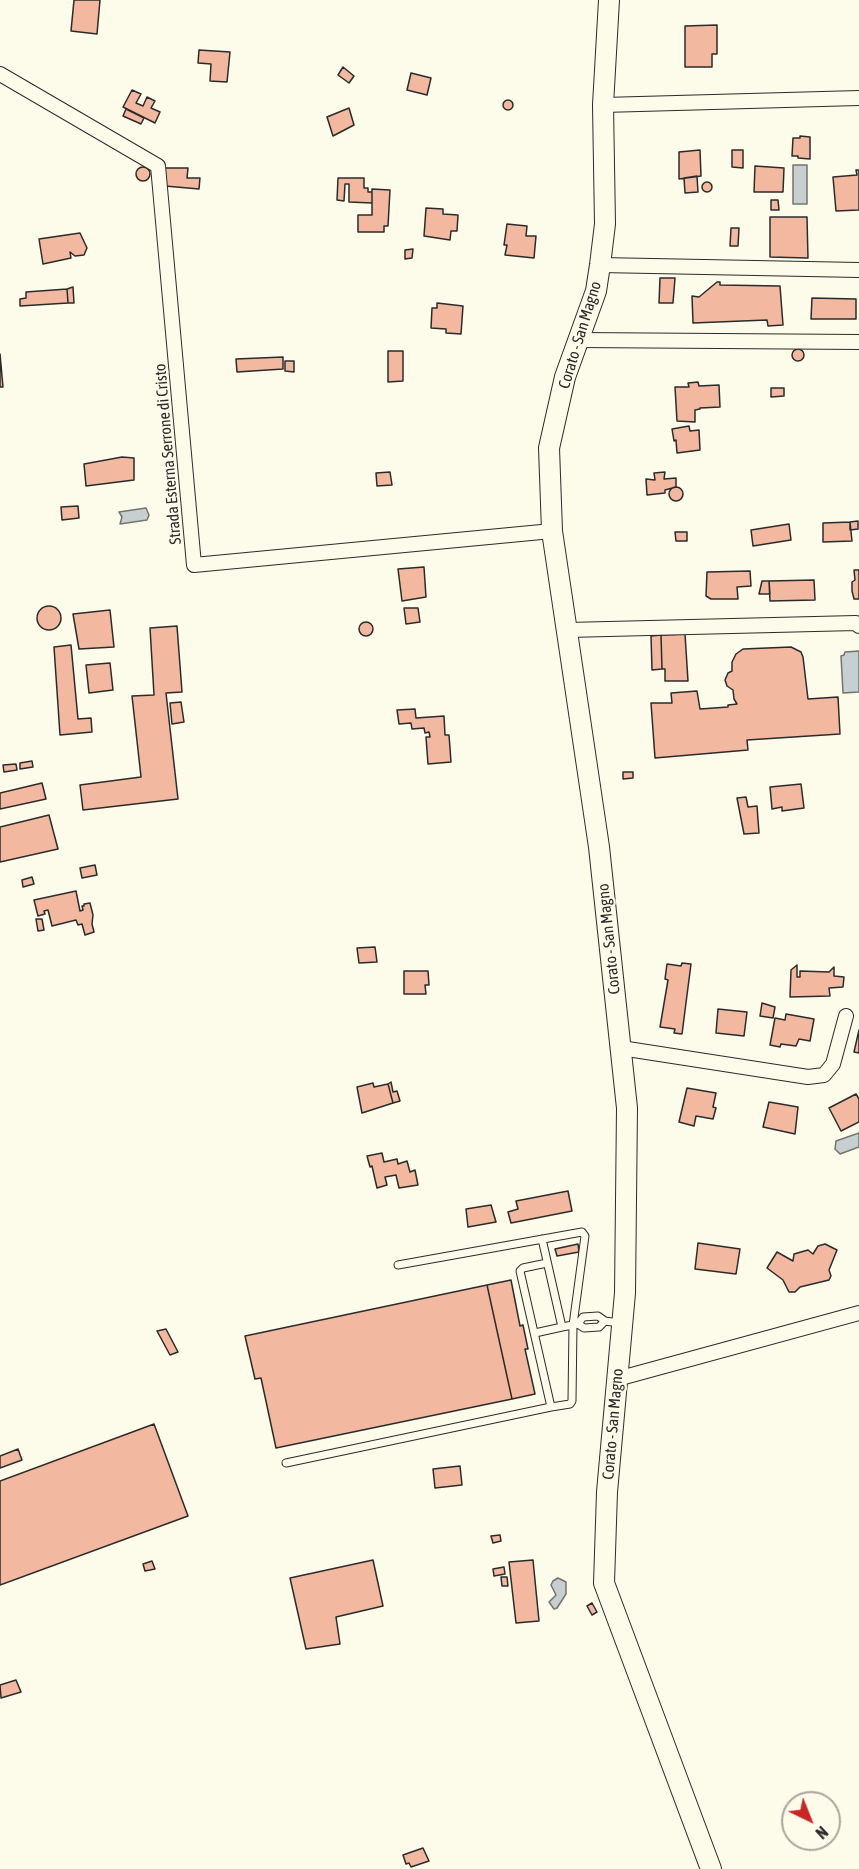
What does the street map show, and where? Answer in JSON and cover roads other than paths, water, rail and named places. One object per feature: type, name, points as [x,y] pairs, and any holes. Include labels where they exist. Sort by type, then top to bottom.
[{"type":"main road","name":"Corato - San Magno","points":[[609,0],[603,105],[605,224],[600,265],[596,291],[565,376],[549,447],[552,531],[599,847],[627,1108],[625,1293],[613,1322],[617,1379],[604,1582],[711,1869]]},
{"type":"street","name":"Strada Esterna Serrone di Cristo","points":[[0,74],[158,165],[194,565],[552,531]]},
{"type":"street","points":[[603,105],[859,98]]},
{"type":"street","points":[[600,265],[859,270]]},
{"type":"street","points":[[578,340],[859,342]]},
{"type":"street","points":[[567,630],[856,623],[859,626]]},
{"type":"street","points":[[621,1048],[808,1077],[824,1076],[833,1064],[846,1016]]},
{"type":"street","points":[[617,1379],[859,1313]]},
{"type":"lane","points":[[286,1464],[570,1404],[572,1401],[575,1325],[585,1236],[582,1232],[398,1265]]},
{"type":"lane","points":[[542,1239],[562,1327]]},
{"type":"lane","points":[[547,1263],[523,1268],[520,1272],[551,1407]]},
{"type":"lane","points":[[535,1333],[575,1325],[584,1328],[599,1327],[613,1322]]}]
